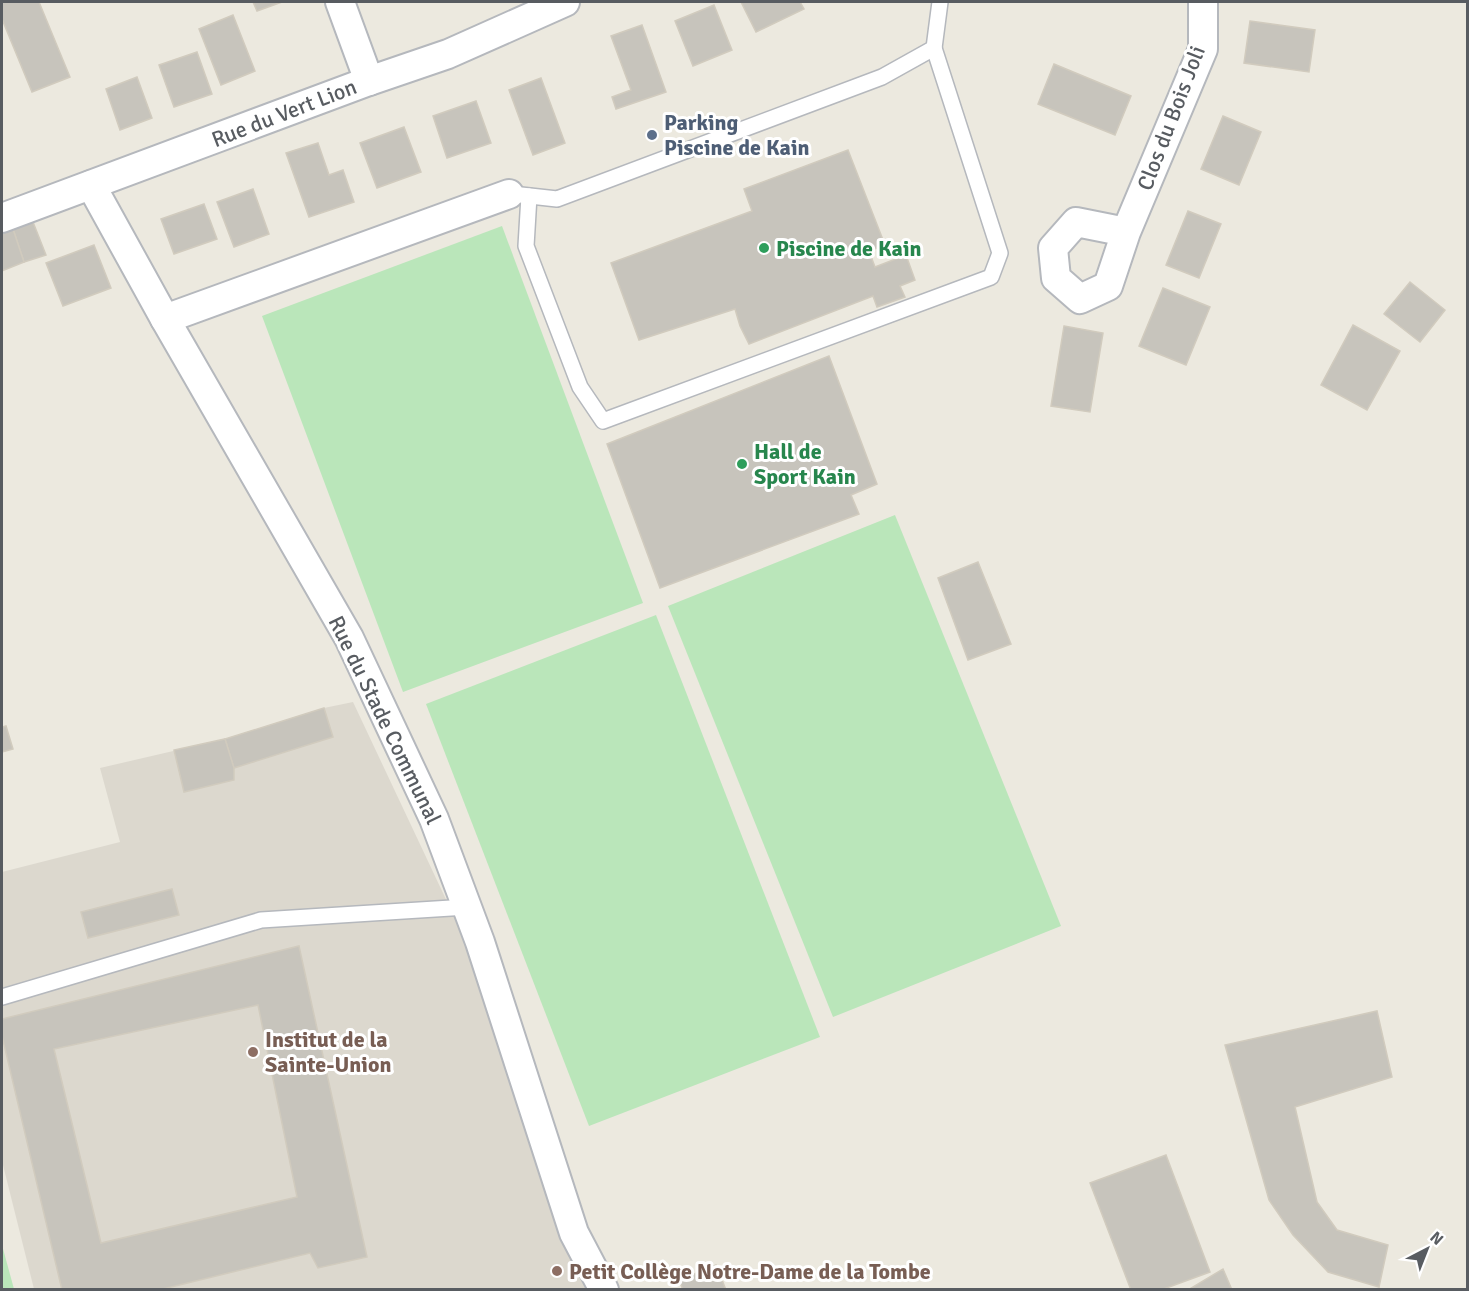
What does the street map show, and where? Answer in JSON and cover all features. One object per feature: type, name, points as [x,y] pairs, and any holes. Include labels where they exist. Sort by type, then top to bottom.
[{"type":"street","points":[[340,2],[369,81]]},
{"type":"street","name":"Rue du Vert Lion","points":[[2,219],[369,81],[448,54],[565,2]]},
{"type":"street","name":"Clos du Bois Joli","points":[[1126,232],[1203,49],[1203,2]]},
{"type":"street","name":"Rue du Stade Communal","points":[[91,185],[165,320],[349,638],[434,819],[480,942],[574,1233],[604,1290]]},
{"type":"street","points":[[165,320],[519,195]]},
{"type":"lane","points":[[934,48],[882,77],[558,199],[519,195],[526,246],[580,387],[603,421],[991,277],[1000,253],[934,48],[940,2]]},
{"type":"lane","points":[[2,997],[261,920],[467,907]]},
{"type":"shaded area","name":"Institut de la Sainte-Union","points":[[353,702],[467,944],[592,1289],[34,1289],[2,1161],[2,872],[120,842],[100,768],[225,739],[324,708]]},
{"type":"green space","points":[[502,226],[643,603],[403,692],[262,316]]},
{"type":"green space","points":[[895,515],[1061,926],[833,1017],[668,606]]},
{"type":"green space","points":[[656,615],[820,1037],[589,1126],[426,704]]},
{"type":"green space","points":[[2,1245],[14,1289],[2,1289]]},
{"type":"building","points":[[2,2],[39,2],[70,77],[32,92],[2,19]]},
{"type":"building","points":[[253,2],[282,2],[257,11]]},
{"type":"building","points":[[741,2],[800,2],[804,9],[756,32]]},
{"type":"building","points":[[714,5],[732,50],[693,66],[675,21]]},
{"type":"building","points":[[233,15],[255,71],[221,85],[199,29]]},
{"type":"building","points":[[1250,21],[1315,30],[1309,72],[1244,63]]},
{"type":"building","points":[[642,25],[666,92],[616,109],[612,97],[631,90],[611,36]]},
{"type":"building","points":[[197,52],[212,94],[174,107],[159,65]]},
{"type":"building","points":[[1054,64],[1131,96],[1115,135],[1038,104]]},
{"type":"building","points":[[137,77],[152,118],[120,130],[106,89]]},
{"type":"building","points":[[541,78],[565,143],[533,155],[509,90]]},
{"type":"building","points":[[476,101],[491,143],[447,158],[433,116]]},
{"type":"building","points":[[1223,116],[1261,132],[1239,185],[1201,169]]},
{"type":"building","points":[[404,127],[421,172],[377,188],[360,143]]},
{"type":"building","points":[[318,143],[329,175],[343,170],[354,202],[309,217],[286,153]]},
{"type":"building","name":"Piscine de Kain","points":[[848,150],[885,245],[869,251],[875,267],[906,255],[915,280],[900,286],[905,297],[877,307],[873,296],[749,344],[735,309],[639,340],[611,263],[752,211],[744,189]]},
{"type":"building","points":[[253,189],[269,234],[234,247],[217,202]]},
{"type":"building","points":[[204,204],[217,239],[174,254],[161,219]]},
{"type":"building","points":[[1188,211],[1221,224],[1199,278],[1166,265]]},
{"type":"building","points":[[33,222],[46,255],[24,262],[13,229]]},
{"type":"building","points":[[13,229],[24,262],[2,271],[2,233]]},
{"type":"building","points":[[94,245],[111,288],[63,306],[46,263]]},
{"type":"building","points":[[1410,282],[1445,310],[1420,342],[1384,314]]},
{"type":"building","points":[[1163,288],[1210,307],[1186,365],[1139,346]]},
{"type":"building","points":[[1353,325],[1400,351],[1367,410],[1321,385]]},
{"type":"building","points":[[1064,326],[1103,333],[1090,412],[1051,406]]},
{"type":"building","name":"Hall de Sport Kain","points":[[829,356],[877,484],[851,495],[859,514],[660,588],[607,444]]},
{"type":"building","points":[[978,562],[1011,644],[968,660],[938,578]]},
{"type":"building","points":[[324,708],[333,737],[234,768],[225,739]]},
{"type":"building","points":[[6,726],[13,749],[2,752],[2,727]]},
{"type":"building","points":[[225,739],[234,768],[234,780],[184,792],[174,750]]},
{"type":"building","points":[[172,889],[179,915],[88,938],[81,912]]},
{"type":"building","name":"Institut de la Sainte-Union","points":[[299,946],[367,1257],[318,1268],[310,1253],[159,1290],[62,1290],[2,1036],[2,1019]],"holes":[[[258,1005],[297,1197],[101,1243],[54,1049]]]},
{"type":"building","points":[[1377,1011],[1392,1077],[1295,1107],[1317,1202],[1337,1230],[1388,1245],[1379,1287],[1328,1272],[1293,1235],[1269,1200],[1225,1045]]},
{"type":"building","points":[[1166,1155],[1210,1272],[1161,1290],[1131,1290],[1090,1183]]},
{"type":"building","points":[[716,1265],[726,1290],[683,1290],[679,1280]]},
{"type":"building","points":[[1223,1269],[1232,1290],[1188,1290]]},
{"type":"place","name":"Parking Piscine de Kain","points":[[652,135]]},
{"type":"place","name":"Piscine de Kain","points":[[764,248]]},
{"type":"place","name":"Hall de Sport Kain","points":[[742,464]]},
{"type":"place","name":"Institut de la Sainte-Union","points":[[253,1052]]},
{"type":"place","name":"Petit Collège Notre-Dame de la Tombe","points":[[557,1271]]}]
